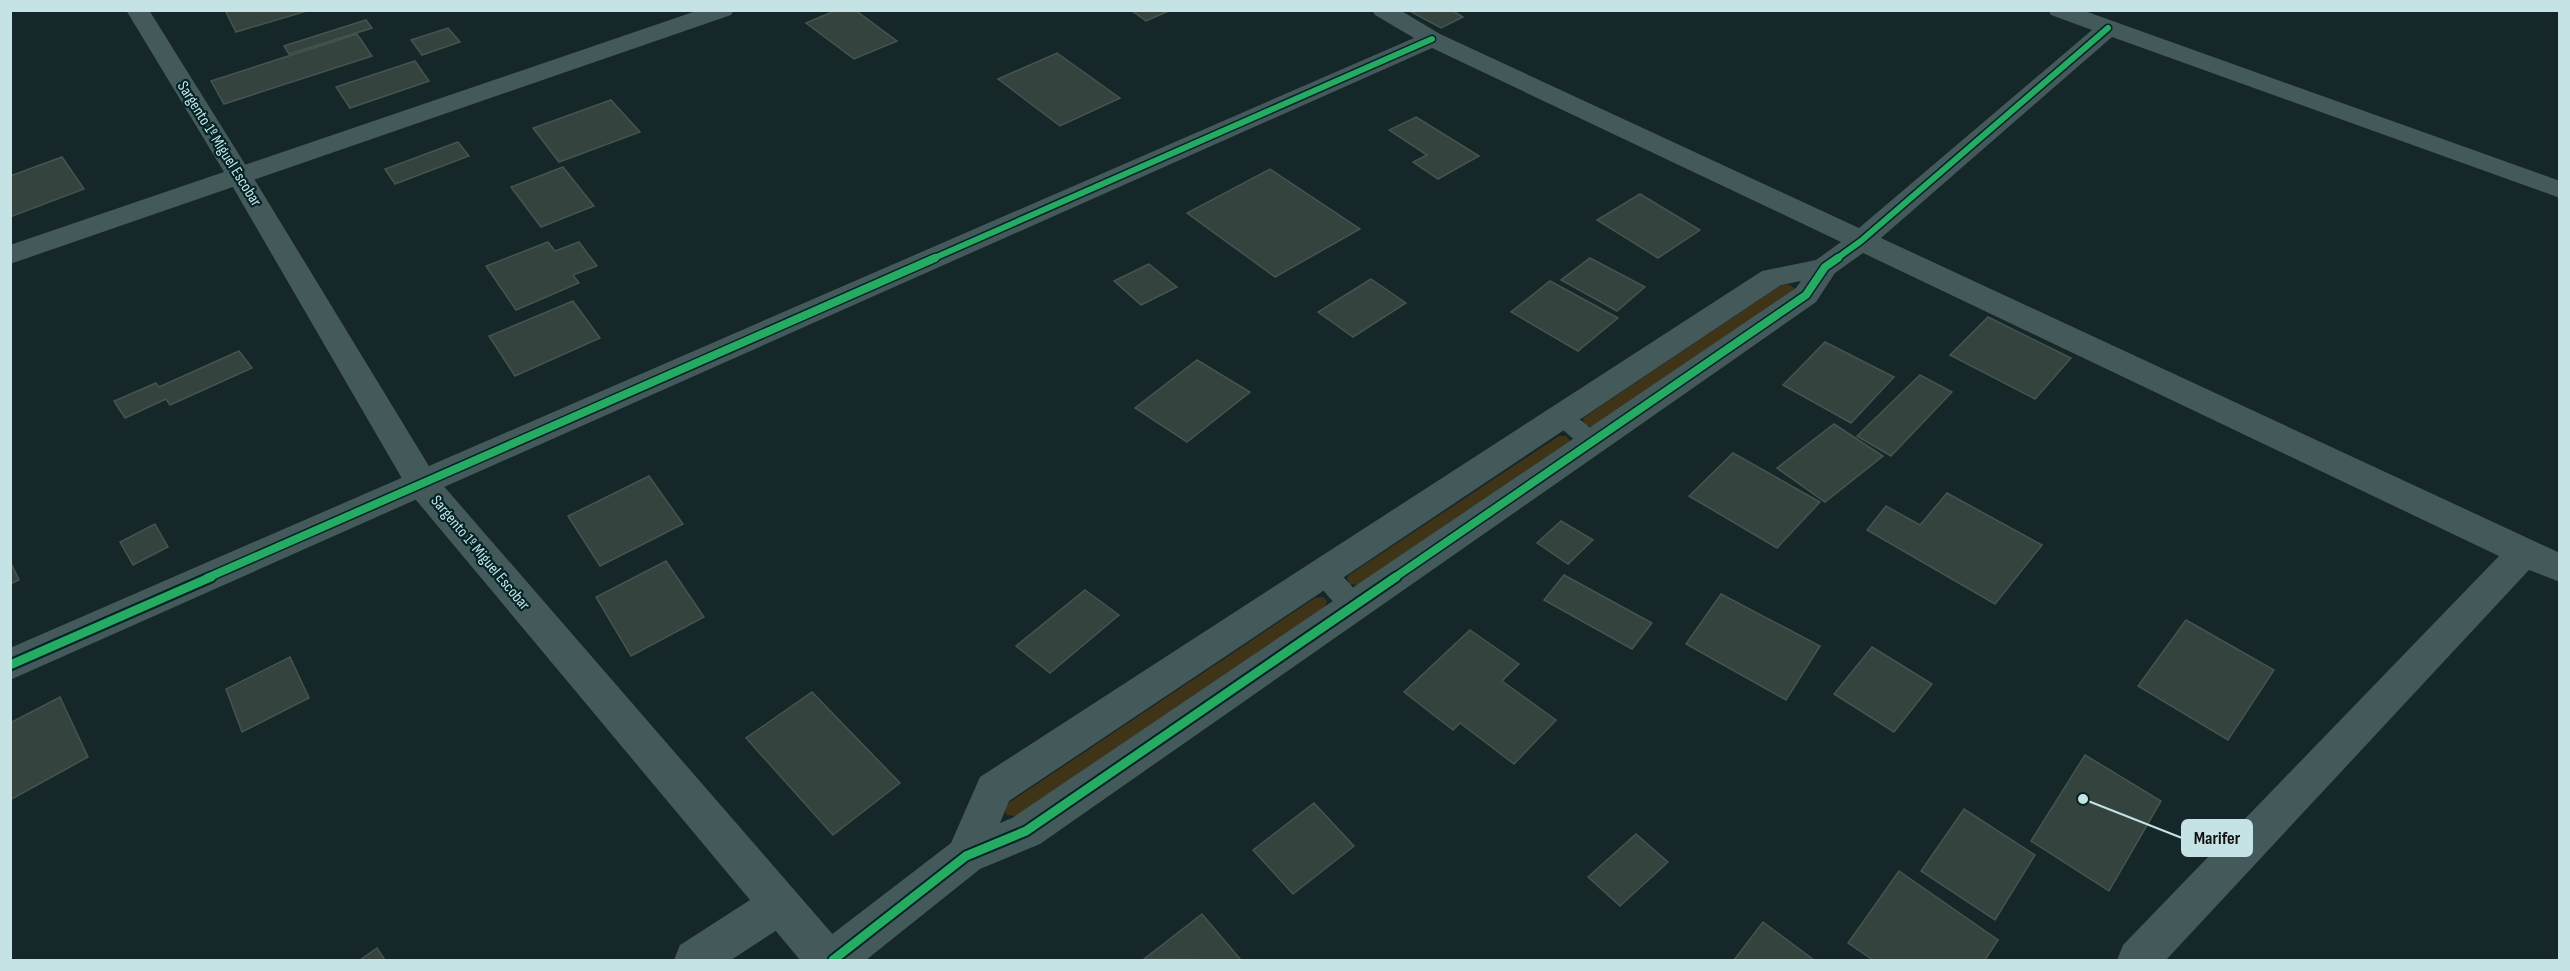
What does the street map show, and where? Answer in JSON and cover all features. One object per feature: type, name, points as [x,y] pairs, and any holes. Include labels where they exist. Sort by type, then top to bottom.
[{"type":"street","name":"Sargento 1º Miguel Escobar","points":[[137,10],[240,177],[423,485],[827,960]]},
{"type":"street","points":[[10,255],[723,10]]},
{"type":"street","points":[[1383,10],[1432,39],[2559,569]]},
{"type":"street","points":[[2059,10],[2559,190]]},
{"type":"street","points":[[833,960],[966,856],[1026,831],[1806,295],[1825,267],[1861,241],[2108,28]]},
{"type":"street","points":[[10,665],[1432,39]]},
{"type":"street","points":[[966,856],[994,789],[1772,278],[1825,267]]},
{"type":"street","points":[[2138,960],[2524,552]]},
{"type":"street","points":[[695,960],[779,905]]},
{"type":"lane","points":[[1561,416],[1593,442]]},
{"type":"lane","points":[[1323,573],[1354,606]]},
{"type":"shaded area","points":[[1783,284],[1795,289],[1593,427],[1584,424],[1583,418]]},
{"type":"shaded area","points":[[1559,436],[1566,436],[1570,441],[1358,585],[1350,584],[1347,578],[1349,575]]},
{"type":"shaded area","points":[[1323,597],[1327,601],[1325,607],[1016,816],[1007,815],[1005,811],[1007,804],[1315,598]]},
{"type":"building","points":[[225,10],[306,10],[307,11],[236,32]]},
{"type":"building","points":[[837,10],[855,10],[897,41],[854,59],[806,23]]},
{"type":"building","points":[[1131,10],[1171,10],[1146,21]]},
{"type":"building","points":[[1408,10],[1451,10],[1463,17],[1441,28]]},
{"type":"building","points":[[366,20],[372,28],[289,54],[284,46]]},
{"type":"building","points":[[448,28],[460,42],[422,55],[411,40]]},
{"type":"building","points":[[357,34],[372,56],[224,104],[211,81]]},
{"type":"building","points":[[1057,53],[1120,98],[1060,126],[998,79]]},
{"type":"building","points":[[415,61],[429,81],[350,108],[336,87]]},
{"type":"building","points":[[611,100],[640,132],[559,162],[533,128]]},
{"type":"building","points":[[1416,117],[1479,156],[1438,179],[1413,162],[1427,155],[1389,130]]},
{"type":"building","points":[[458,142],[469,156],[395,184],[385,169]]},
{"type":"building","points":[[62,157],[84,189],[10,217],[10,176]]},
{"type":"building","points":[[563,167],[594,206],[541,227],[511,187]]},
{"type":"building","points":[[1270,169],[1360,229],[1275,277],[1187,213]]},
{"type":"building","points":[[1640,194],[1700,230],[1658,258],[1597,220]]},
{"type":"building","points":[[548,242],[555,251],[579,242],[597,266],[573,275],[579,283],[516,310],[486,266]]},
{"type":"building","points":[[1590,258],[1645,287],[1617,311],[1561,280]]},
{"type":"building","points":[[1149,264],[1177,287],[1141,305],[1114,281]]},
{"type":"building","points":[[1371,279],[1406,303],[1353,337],[1318,312]]},
{"type":"building","points":[[1550,281],[1618,318],[1578,351],[1511,312]]},
{"type":"building","points":[[573,301],[600,338],[515,376],[489,336]]},
{"type":"building","points":[[1988,317],[2071,358],[2035,399],[1950,355]]},
{"type":"building","points":[[1825,342],[1894,377],[1851,423],[1783,385]]},
{"type":"building","points":[[239,351],[252,368],[170,405],[166,399],[125,418],[114,401],[156,383],[159,387]]},
{"type":"building","points":[[1197,360],[1250,392],[1187,442],[1135,408]]},
{"type":"building","points":[[1920,375],[1952,392],[1891,456],[1857,436]]},
{"type":"building","points":[[1834,424],[1883,456],[1825,502],[1777,468]]},
{"type":"building","points":[[1733,453],[1820,502],[1777,548],[1689,496]]},
{"type":"building","points":[[649,476],[683,524],[600,566],[568,516]]},
{"type":"building","points":[[1947,493],[2042,545],[1995,604],[1867,530],[1886,506],[1920,525]]},
{"type":"building","points":[[1561,521],[1593,540],[1568,564],[1537,543]]},
{"type":"building","points":[[155,524],[168,547],[133,565],[120,542]]},
{"type":"building","points":[[10,561],[19,580],[10,584]]},
{"type":"building","points":[[666,561],[704,617],[631,656],[596,597]]},
{"type":"building","points":[[1564,575],[1652,623],[1632,649],[1544,600]]},
{"type":"building","points":[[1085,590],[1119,615],[1050,673],[1016,646]]},
{"type":"building","points":[[1721,594],[1820,646],[1786,700],[1686,644]]},
{"type":"building","points":[[2186,620],[2274,670],[2228,740],[2138,686]]},
{"type":"building","points":[[1470,630],[1519,664],[1502,681],[1556,720],[1514,764],[1460,723],[1453,730],[1404,692]]},
{"type":"building","points":[[1872,647],[1932,684],[1894,732],[1834,694]]},
{"type":"building","points":[[290,657],[309,698],[242,732],[226,689]]},
{"type":"building","points":[[812,692],[900,783],[833,835],[746,738]]},
{"type":"building","points":[[60,697],[88,757],[10,800],[10,723]]},
{"type":"building","points":[[2085,755],[2161,801],[2109,891],[2031,841]]},
{"type":"building","points":[[1314,803],[1354,846],[1293,894],[1253,850]]},
{"type":"building","points":[[1964,809],[2035,855],[1995,920],[1921,871]]},
{"type":"building","points":[[1636,834],[1668,862],[1620,906],[1588,877]]},
{"type":"building","points":[[1899,871],[1998,940],[1985,960],[1873,960],[1848,943]]},
{"type":"building","points":[[1202,914],[1241,960],[1144,959]]},
{"type":"building","points":[[1763,922],[1814,960],[1734,960]]},
{"type":"building","points":[[377,948],[385,960],[360,960]]},
{"type":"cycle path","points":[[833,960],[966,856],[1026,831],[1806,295],[1825,267],[1861,241],[2108,28]]},
{"type":"cycle path","points":[[10,665],[1432,39]]},
{"type":"place","name":"Marifer","points":[[2083,799]]}]
